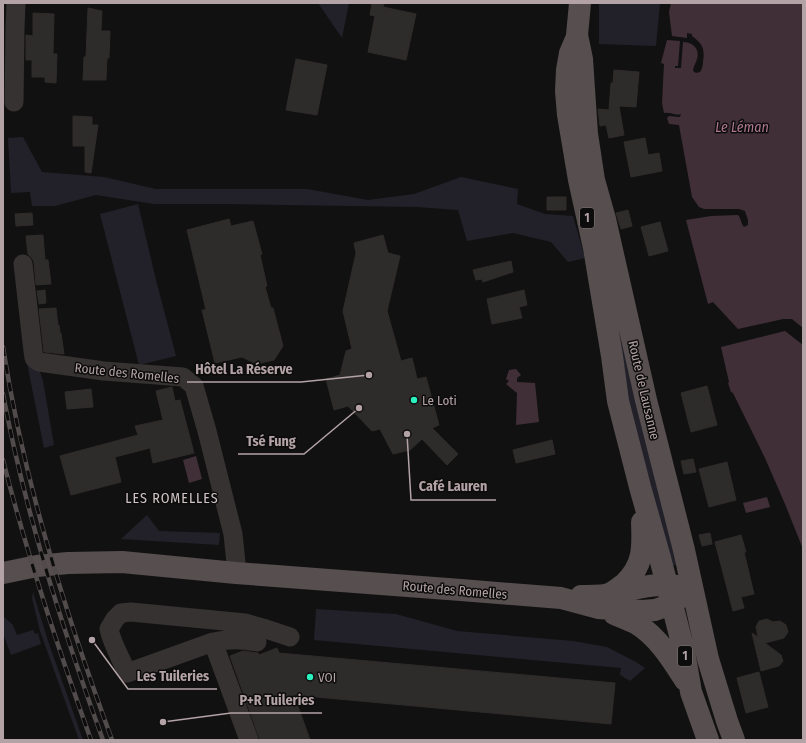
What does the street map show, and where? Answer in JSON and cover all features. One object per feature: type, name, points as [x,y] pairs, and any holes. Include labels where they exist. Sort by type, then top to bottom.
[{"type":"main road","name":"Route de Lausanne","points":[[580,3],[578,35],[582,59],[587,134],[594,180],[605,219],[646,400],[684,550],[709,666],[734,740]]},
{"type":"main road","name":"Route de Lausanne","points":[[578,35],[570,53],[567,70],[566,91],[568,115],[579,180],[594,248],[618,401],[670,594],[684,651],[691,692],[708,740]]},
{"type":"main road","points":[[603,601],[632,575],[642,554],[643,547],[640,487]]},
{"type":"main road","name":"Route des Romelles","points":[[3,573],[52,564],[93,562],[144,563],[236,573],[603,601]]},
{"type":"main road","points":[[603,601],[649,586],[670,594],[692,589]]},
{"type":"main road","points":[[603,601],[652,636],[667,653],[691,692]]},
{"type":"street","points":[[14,102],[16,3]]},
{"type":"street","name":"Route des Romelles","points":[[23,264],[34,358],[39,362],[104,371],[184,377],[194,386],[207,430],[233,534],[236,573]]},
{"type":"street","points":[[258,642],[243,639],[213,642],[127,673],[111,640],[109,629],[121,613],[131,612],[245,623],[290,637]]},
{"type":"street","points":[[213,642],[249,740]]},
{"type":"shaded area","points":[[318,3],[349,3],[342,38]]},
{"type":"shaded area","points":[[599,3],[660,3],[656,46],[599,44]]},
{"type":"shaded area","points":[[576,59],[676,565],[670,566],[627,393]]},
{"type":"shaded area","points":[[23,137],[42,172],[104,177],[156,189],[307,189],[368,200],[414,194],[461,177],[518,189],[517,204],[545,214],[573,216],[585,258],[568,262],[551,242],[513,233],[467,241],[458,210],[417,207],[154,204],[96,195],[55,206],[32,206],[30,192],[11,193],[8,138]]},
{"type":"shaded area","points":[[138,204],[176,356],[139,365],[100,214]]},
{"type":"shaded area","points":[[27,363],[37,363],[43,381],[54,445],[44,448]]},
{"type":"shaded area","points":[[147,515],[159,531],[220,533],[219,545],[121,539]]},
{"type":"shaded area","points":[[33,592],[48,641],[83,740],[79,740],[40,631],[32,598]]},
{"type":"shaded area","points":[[316,609],[396,614],[457,631],[573,641],[607,647],[645,668],[630,681],[620,675],[621,668],[314,640]]},
{"type":"shaded area","points":[[3,616],[13,625],[17,635],[33,630],[35,634],[38,633],[41,644],[11,655],[3,633]]},
{"type":"water","name":"Le Léman","points":[[671,3],[803,3],[803,328],[792,319],[783,319],[738,329],[713,302],[708,304],[686,220],[711,216],[738,215],[744,227],[748,225],[748,220],[745,211],[739,209],[704,209],[699,207],[692,197],[679,125],[669,124],[667,118],[669,116],[680,117],[681,114],[677,115],[664,113],[662,103],[664,64],[661,63],[667,40],[680,41],[678,66],[675,66],[675,68],[681,68],[683,42],[690,43],[697,49],[697,60],[693,68],[693,71],[696,73],[700,72],[702,69],[704,54],[701,44],[692,36],[692,34],[687,33],[687,38],[672,36],[669,12]]},
{"type":"water","points":[[785,331],[803,345],[803,549],[765,458],[733,393],[731,392],[721,347]]},
{"type":"water","points":[[516,369],[521,375],[517,378],[517,382],[535,383],[539,422],[516,425],[517,393],[506,384],[509,381],[506,379],[509,370]]},
{"type":"water","points":[[196,456],[202,479],[189,483],[183,460]]},
{"type":"water","points":[[767,497],[770,507],[746,513],[743,503]]},
{"type":"building","points":[[372,3],[384,3],[383,7],[416,14],[406,60],[368,52],[375,16],[370,15]]},
{"type":"building","points":[[88,8],[102,11],[101,31],[110,31],[109,58],[107,58],[106,80],[83,80],[84,57],[86,57]]},
{"type":"building","points":[[33,13],[54,14],[53,54],[57,54],[56,83],[45,82],[45,77],[32,77],[32,60],[26,60],[26,35],[33,36]]},
{"type":"building","points":[[296,59],[327,65],[317,115],[286,110]]},
{"type":"building","points":[[614,70],[639,72],[636,107],[619,106],[624,135],[609,138],[606,125],[600,126],[598,109],[609,110],[611,83],[613,83]]},
{"type":"building","points":[[73,116],[92,117],[92,125],[98,125],[91,173],[85,172],[85,146],[73,146]]},
{"type":"building","points":[[645,138],[648,155],[659,153],[662,171],[631,177],[624,142]]},
{"type":"building","points":[[547,197],[566,197],[566,210],[547,210]]},
{"type":"building","points":[[628,210],[632,226],[621,229],[616,213]]},
{"type":"building","points":[[32,213],[33,225],[16,226],[15,214]]},
{"type":"building","points":[[229,219],[231,226],[253,221],[262,254],[260,255],[267,286],[265,287],[271,308],[273,308],[283,346],[274,360],[256,364],[242,357],[215,363],[202,310],[206,310],[187,230]]},
{"type":"building","points":[[660,222],[668,251],[649,256],[641,227]]},
{"type":"building","points":[[43,235],[45,260],[48,260],[51,284],[36,285],[34,262],[28,254],[26,236]]},
{"type":"building","points":[[383,235],[388,253],[400,256],[387,311],[401,361],[412,358],[417,379],[426,377],[439,425],[432,428],[458,454],[447,465],[422,439],[410,450],[393,454],[380,429],[372,431],[348,406],[334,410],[326,379],[340,375],[346,351],[352,349],[343,311],[356,253],[354,243]]},
{"type":"building","points":[[511,261],[513,272],[483,282],[482,279],[476,280],[473,270]]},
{"type":"building","points":[[45,290],[46,303],[39,304],[37,291]]},
{"type":"building","points":[[524,290],[527,305],[519,307],[522,318],[492,324],[487,299]]},
{"type":"building","points":[[56,308],[64,354],[44,352],[39,309]]},
{"type":"building","points":[[707,386],[717,425],[691,432],[681,393]]},
{"type":"building","points":[[172,387],[175,401],[180,400],[194,453],[153,463],[150,448],[115,457],[121,482],[71,495],[60,456],[138,435],[135,426],[163,420],[156,391]]},
{"type":"building","points":[[91,389],[93,407],[67,409],[65,392]]},
{"type":"building","points":[[552,440],[555,454],[516,463],[513,450]]},
{"type":"building","points":[[693,459],[696,472],[684,474],[681,461]]},
{"type":"building","points":[[727,462],[736,500],[709,507],[699,469]]},
{"type":"building","points":[[710,533],[712,544],[702,546],[699,535]]},
{"type":"building","points":[[741,535],[746,552],[744,552],[754,594],[741,597],[744,608],[733,611],[715,542]]},
{"type":"building","points":[[767,619],[773,622],[780,621],[786,625],[788,632],[784,638],[765,643],[781,655],[783,661],[779,666],[761,671],[752,633],[758,637],[756,627],[759,621]]},
{"type":"building","points":[[277,648],[279,653],[615,683],[611,724],[294,695],[310,740],[260,740],[230,656],[243,651],[258,653],[259,655]]},
{"type":"building","points":[[759,672],[768,707],[746,713],[737,678]]},
{"type":"railway","points":[[3,347],[22,448],[34,497],[62,595],[112,740]]},
{"type":"railway","points":[[3,394],[33,526],[73,655],[103,740]]},
{"type":"railway","points":[[3,460],[22,531],[91,740]]},
{"type":"place","name":"Hôtel La Réserve","points":[[369,375]]},
{"type":"place","name":"Le Loti","points":[[414,400]]},
{"type":"place","name":"Tsé Fung","points":[[359,408]]},
{"type":"place","name":"Café Lauren","points":[[407,434]]},
{"type":"place","name":"Les Tuileries","points":[[92,640]]},
{"type":"place","name":"VOI","points":[[310,677]]},
{"type":"place","name":"P+R Tuileries","points":[[163,722]]},
{"type":"district","name":"LES ROMELLES","points":[[172,498]]}]
